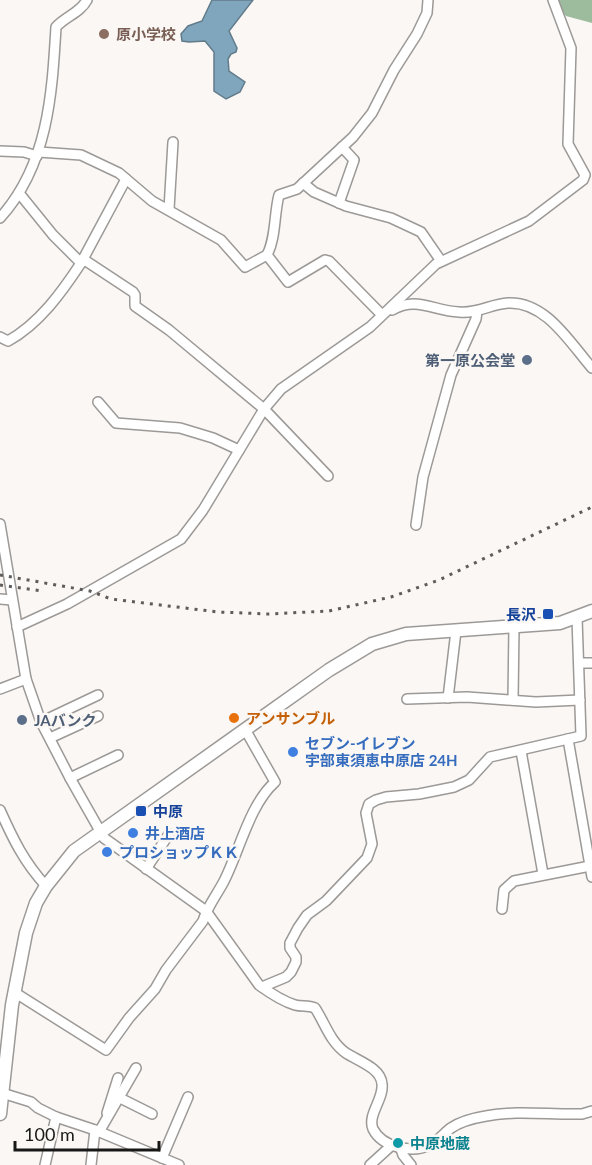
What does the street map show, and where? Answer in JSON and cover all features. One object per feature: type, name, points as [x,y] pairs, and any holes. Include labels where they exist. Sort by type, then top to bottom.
[{"type":"street","points":[[0,218],[19,193],[38,154],[51,98],[56,27],[63,18],[84,7],[87,0]]},
{"type":"street","points":[[0,151],[81,155],[119,172],[152,201],[221,240],[245,267],[267,255],[272,243],[279,195],[297,189],[342,147],[372,113],[394,70],[417,34],[427,13],[428,0]]},
{"type":"street","points":[[17,627],[67,604],[181,539],[203,510],[264,409],[281,389],[338,350],[382,315],[436,264],[529,221],[583,180],[585,175],[568,144],[571,48],[553,0]]},
{"type":"street","points":[[169,209],[173,142]]},
{"type":"street","points":[[339,203],[354,160],[342,147]]},
{"type":"street","points":[[0,337],[8,342],[24,332],[69,282],[126,178]]},
{"type":"street","points":[[303,183],[314,192],[339,203],[391,218],[420,232],[441,261]]},
{"type":"street","points":[[19,193],[53,235],[82,261],[133,291],[135,306],[170,330],[264,409],[328,476]]},
{"type":"street","points":[[267,255],[288,282],[325,260],[329,261],[382,315]]},
{"type":"street","points":[[382,315],[402,304],[411,302],[458,312],[477,311],[505,303],[520,303],[537,309],[554,323],[592,368]]},
{"type":"street","points":[[416,525],[423,477],[451,375],[476,320],[477,311]]},
{"type":"street","points":[[98,402],[116,423],[180,428],[213,438],[239,450]]},
{"type":"street","points":[[0,524],[26,679],[41,722],[104,838],[206,911],[262,987],[269,993],[295,1005],[309,1005],[315,1008],[335,1043],[343,1051],[379,1074],[382,1084],[372,1121],[373,1129],[396,1147],[411,1165]]},
{"type":"street","points":[[0,599],[12,600]]},
{"type":"street","points":[[0,1114],[14,992],[30,918],[46,885],[75,851],[329,670],[372,644],[406,634],[560,623],[592,611]]},
{"type":"street","points":[[578,618],[581,736]]},
{"type":"street","points":[[513,700],[514,626]]},
{"type":"street","points":[[448,698],[456,631]]},
{"type":"street","points":[[579,663],[592,663]]},
{"type":"street","points":[[0,689],[26,679]]},
{"type":"street","points":[[41,722],[98,695]]},
{"type":"street","points":[[407,699],[467,697],[536,702],[580,700]]},
{"type":"street","points":[[50,738],[98,716]]},
{"type":"street","points":[[580,717],[592,717]]},
{"type":"street","points":[[14,992],[106,1050],[203,921],[206,911],[223,883],[263,794],[275,782],[246,731]]},
{"type":"street","points":[[262,987],[286,977],[291,972],[296,957],[290,948],[290,943],[298,928],[308,915],[326,901],[366,858],[372,848],[366,813],[369,804],[386,797],[454,788],[469,780],[490,757],[592,735]]},
{"type":"street","points":[[568,739],[592,877]]},
{"type":"street","points":[[521,751],[543,874]]},
{"type":"street","points":[[70,778],[118,755]]},
{"type":"street","points":[[0,810],[30,868],[46,885]]},
{"type":"street","points":[[146,869],[169,834]]},
{"type":"street","points":[[502,909],[504,890],[514,881],[590,866]]},
{"type":"street","points":[[100,1129],[136,1068]]},
{"type":"street","points":[[92,1165],[100,1129],[118,1078]]},
{"type":"street","points":[[2,1093],[32,1102],[38,1108],[56,1117],[100,1129],[177,1165]]},
{"type":"street","points":[[162,1158],[188,1097]]},
{"type":"street","points":[[120,1098],[152,1114]]},
{"type":"street","points":[[370,1165],[396,1147],[429,1146],[452,1127],[486,1116],[582,1114],[592,1111]]},
{"type":"street","points":[[45,1165],[56,1117]]},
{"type":"green space","points":[[551,0],[592,0],[592,23],[566,16]]},
{"type":"water","points":[[212,0],[253,0],[229,31],[237,48],[228,59],[229,71],[245,82],[240,92],[226,99],[214,91],[214,52],[205,41],[182,41],[181,34],[188,26],[202,21]]},
{"type":"railway","points":[[0,575],[90,591],[111,599],[218,612],[268,614],[329,611],[391,597],[439,580],[592,507]]},
{"type":"railway","points":[[0,585],[42,591]]},
{"type":"place","name":"原小学校","points":[[104,34]]},
{"type":"place","name":"第一原公会堂","points":[[527,360]]},
{"type":"place","name":"長沢","points":[[548,614]]},
{"type":"place","name":"アンサンブル","points":[[234,718]]},
{"type":"place","name":"JAバンク","points":[[22,720]]},
{"type":"place","name":"セブン-イレブン 宇部東須恵中原店 24H","points":[[293,752]]},
{"type":"place","name":"中原","points":[[141,811]]},
{"type":"place","name":"井上酒店","points":[[133,833]]},
{"type":"place","name":"プロショップＫＫ","points":[[107,852]]},
{"type":"place","name":"中原地蔵","points":[[398,1143]]}]
